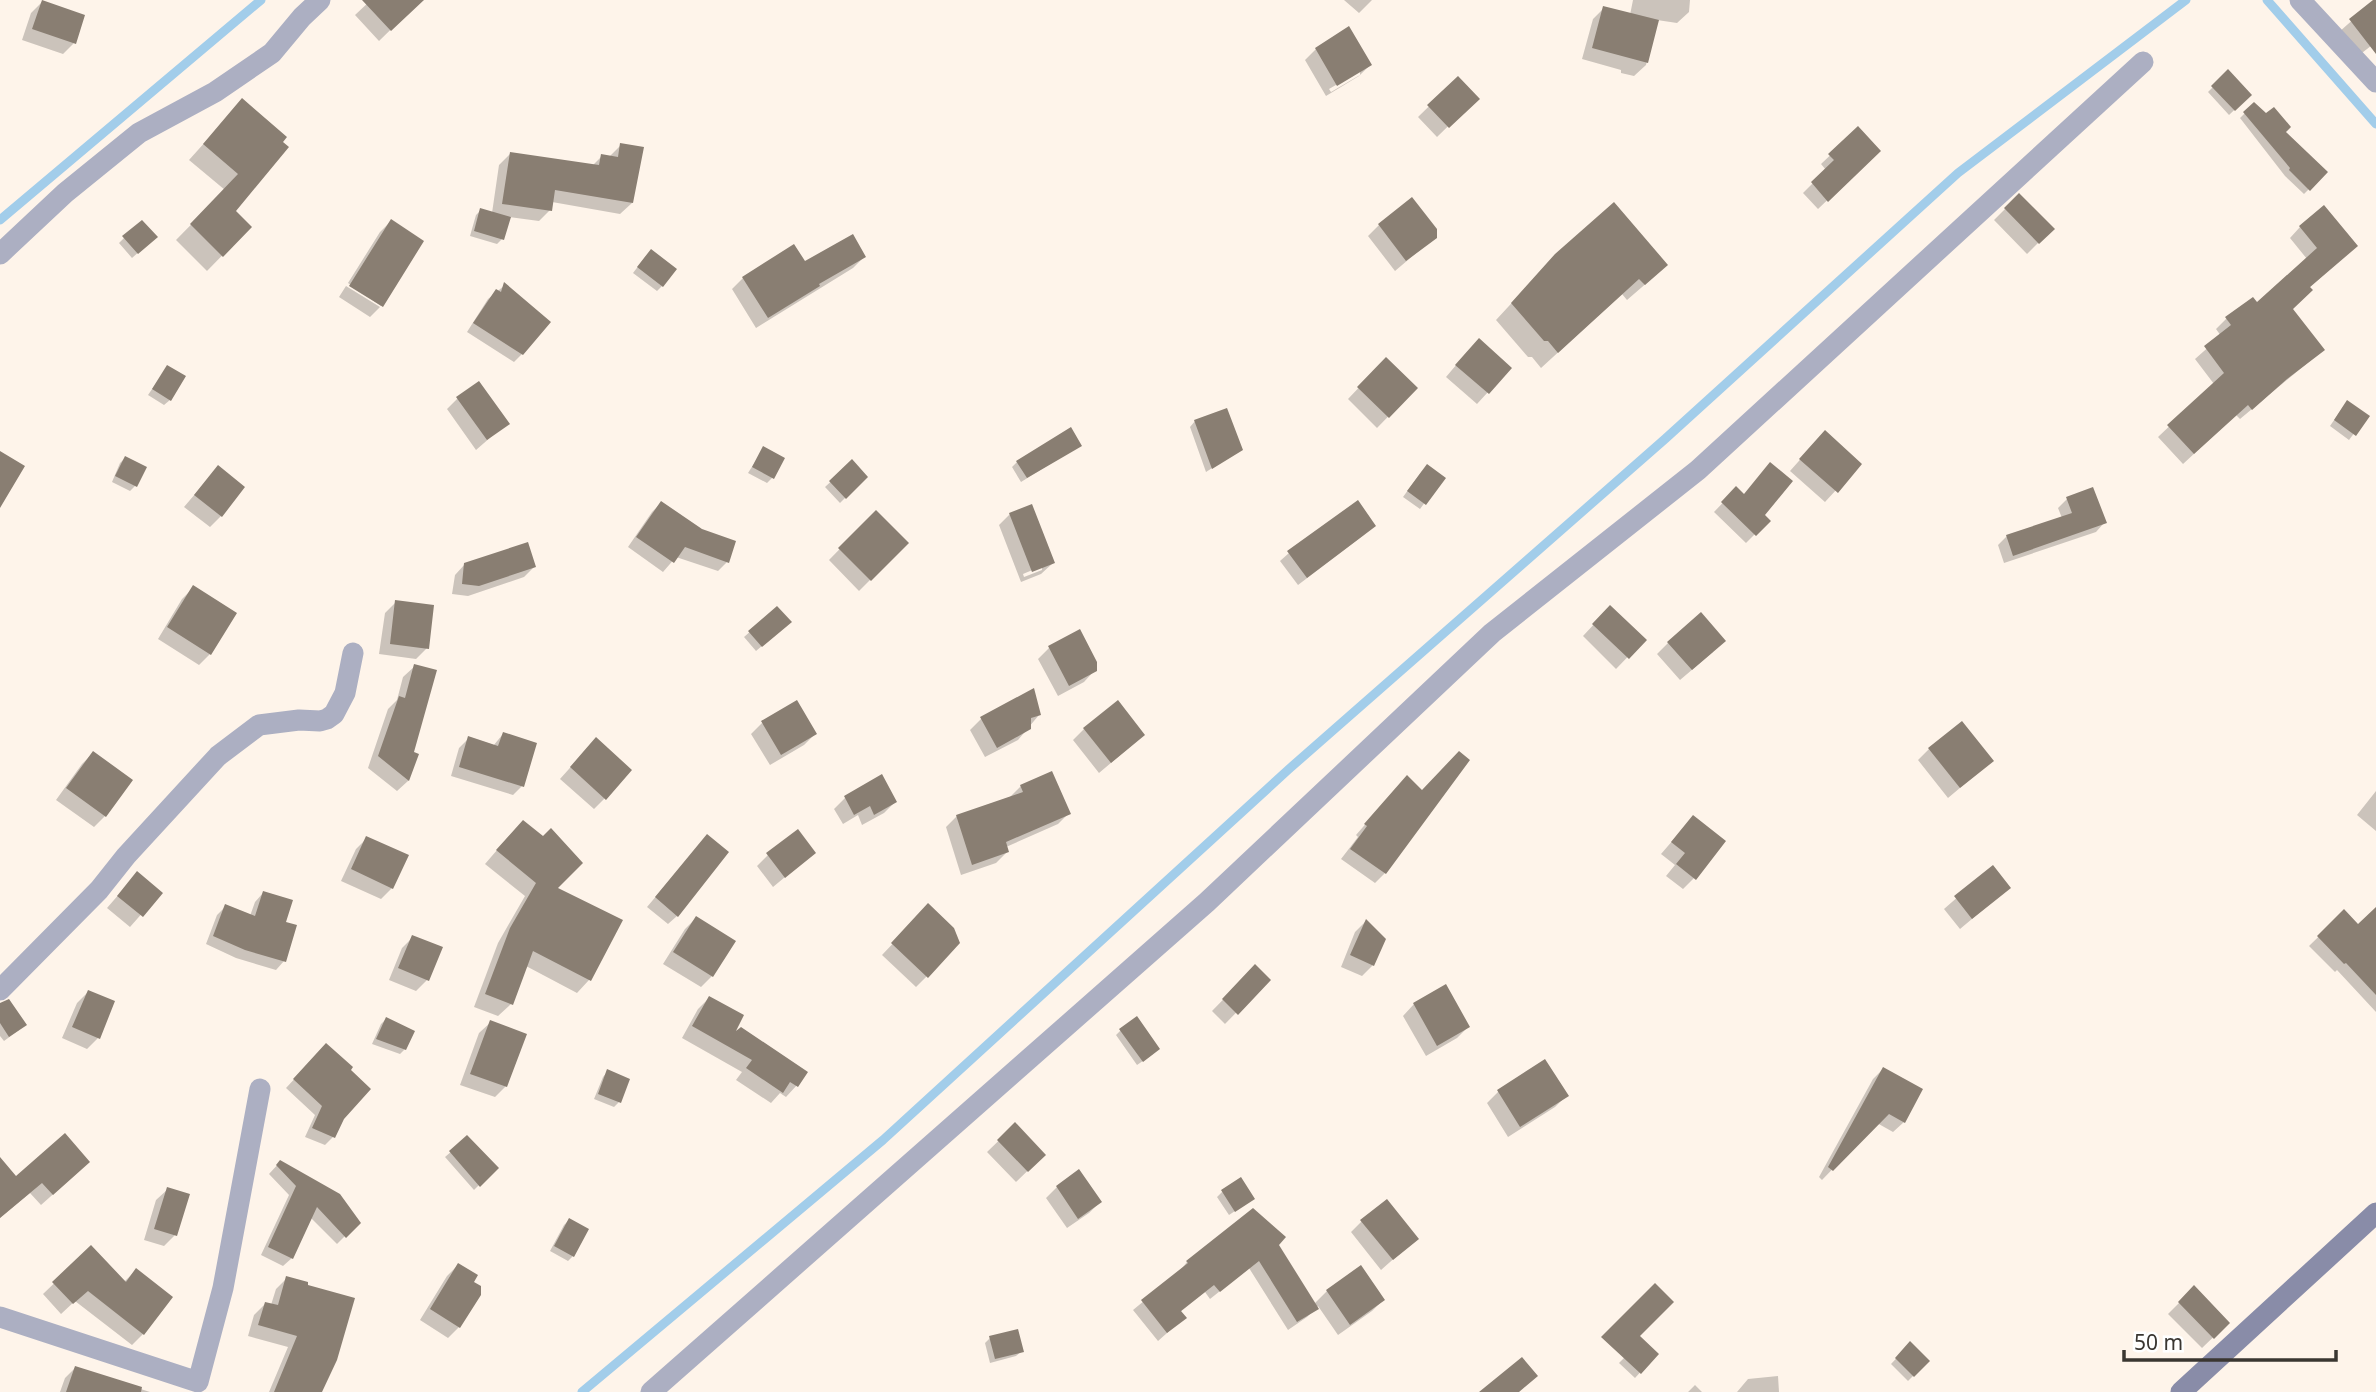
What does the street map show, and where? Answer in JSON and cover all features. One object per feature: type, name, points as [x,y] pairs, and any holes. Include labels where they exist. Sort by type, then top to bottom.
[{"type":"street","points":[[0,254],[65,193],[139,133],[215,92],[272,53],[320,0]]},
{"type":"street","points":[[2300,0],[2376,82]]},
{"type":"street","points":[[651,1392],[1207,902],[1492,633],[1698,470],[2143,62]]},
{"type":"street","points":[[0,990],[99,890],[126,856],[218,756],[259,725],[299,720],[320,721],[334,714],[345,693],[353,653]]},
{"type":"street","points":[[0,1317],[198,1382],[223,1288],[260,1089]]},
{"type":"street","points":[[2180,1392],[2376,1213]]},
{"type":"building","points":[[42,0],[85,15],[76,44],[32,29]]},
{"type":"building","points":[[362,0],[424,0],[391,31]]},
{"type":"building","points":[[2376,0],[2376,54],[2349,19]]},
{"type":"building","points":[[1603,6],[1659,20],[1648,63],[1592,48]]},
{"type":"building","points":[[1349,26],[1372,65],[1337,86],[1315,48]]},
{"type":"building","points":[[2228,69],[2252,95],[2235,111],[2211,86]]},
{"type":"building","points":[[1458,76],[1480,99],[1449,128],[1427,105]]},
{"type":"building","points":[[242,98],[287,137],[283,142],[289,147],[236,211],[252,227],[223,257],[190,224],[238,174],[203,144]]},
{"type":"building","points":[[2254,102],[2266,113],[2274,107],[2291,127],[2286,132],[2328,172],[2310,191],[2289,170],[2243,112]]},
{"type":"building","points":[[1858,126],[1881,151],[1828,202],[1811,182],[1834,160],[1828,154]]},
{"type":"building","points":[[620,143],[644,147],[633,203],[555,190],[552,211],[502,204],[510,152],[599,165],[601,154],[618,157]]},
{"type":"building","points":[[2019,193],[2055,229],[2039,244],[2004,208]]},
{"type":"building","points":[[1412,197],[1437,229],[1437,238],[1406,261],[1378,224]]},
{"type":"building","points":[[1614,202],[1668,265],[1645,285],[1639,279],[1558,353],[1511,303],[1555,254]]},
{"type":"building","points":[[2324,205],[2358,246],[2310,287],[2313,290],[2293,309],[2325,350],[2252,410],[2248,405],[2194,454],[2167,425],[2224,373],[2204,346],[2231,325],[2225,317],[2253,297],[2257,302],[2317,248],[2299,226]]},
{"type":"building","points":[[480,208],[511,217],[504,240],[474,231]]},
{"type":"building","points":[[391,219],[424,241],[383,307],[349,286]]},
{"type":"building","points":[[142,220],[158,237],[138,254],[122,236]]},
{"type":"building","points":[[853,234],[866,257],[768,318],[742,277],[794,244],[805,261]]},
{"type":"building","points":[[651,249],[677,269],[663,287],[637,267]]},
{"type":"building","points":[[504,282],[551,322],[523,355],[473,323],[496,289],[501,292]]},
{"type":"building","points":[[1479,338],[1512,368],[1489,394],[1455,365]]},
{"type":"building","points":[[1386,357],[1418,388],[1389,418],[1357,387]]},
{"type":"building","points":[[167,365],[186,376],[171,401],[152,389]]},
{"type":"building","points":[[479,381],[510,424],[487,440],[456,397]]},
{"type":"building","points":[[2347,400],[2370,416],[2356,436],[2334,420]]},
{"type":"building","points":[[1227,408],[1243,450],[1212,469],[1194,420]]},
{"type":"building","points":[[1071,427],[1082,446],[1027,478],[1016,461]]},
{"type":"building","points":[[1825,430],[1862,464],[1838,493],[1799,459]]},
{"type":"building","points":[[763,446],[785,458],[774,479],[752,467]]},
{"type":"building","points":[[0,451],[25,466],[0,508]]},
{"type":"building","points":[[125,456],[147,467],[137,487],[115,476]]},
{"type":"building","points":[[852,459],[868,477],[846,499],[829,481]]},
{"type":"building","points":[[1770,462],[1793,481],[1765,515],[1771,521],[1756,536],[1721,502],[1736,486],[1744,494]]},
{"type":"building","points":[[1427,464],[1446,478],[1426,505],[1407,491]]},
{"type":"building","points":[[218,465],[245,487],[222,517],[194,495]]},
{"type":"building","points":[[2093,487],[2107,523],[2013,556],[2006,535],[2072,513],[2066,497]]},
{"type":"building","points":[[1358,500],[1376,526],[1307,578],[1287,551]]},
{"type":"building","points":[[661,501],[702,529],[736,541],[729,563],[685,547],[674,563],[636,537]]},
{"type":"building","points":[[1032,504],[1055,563],[1032,572],[1009,513]]},
{"type":"building","points":[[876,510],[909,543],[871,581],[838,548]]},
{"type":"building","points":[[528,542],[536,567],[479,586],[462,584],[464,563]]},
{"type":"building","points":[[193,585],[237,613],[211,655],[167,627]]},
{"type":"building","points":[[395,600],[434,605],[429,649],[390,644]]},
{"type":"building","points":[[1610,605],[1647,640],[1629,659],[1592,624]]},
{"type":"building","points":[[777,606],[792,622],[762,647],[748,631]]},
{"type":"building","points":[[1701,612],[1726,641],[1692,670],[1667,642]]},
{"type":"building","points":[[1080,629],[1097,662],[1097,671],[1069,686],[1048,646]]},
{"type":"building","points":[[414,664],[437,670],[414,752],[419,754],[409,781],[378,756],[399,696],[405,698]]},
{"type":"building","points":[[1034,688],[1041,715],[1031,718],[1031,729],[997,748],[980,717]]},
{"type":"building","points":[[797,700],[817,734],[781,755],[761,721]]},
{"type":"building","points":[[1118,700],[1145,735],[1111,763],[1083,728]]},
{"type":"building","points":[[1962,721],[1994,761],[1960,788],[1928,748]]},
{"type":"building","points":[[503,732],[537,743],[524,787],[459,767],[468,736],[498,746]]},
{"type":"building","points":[[596,737],[632,770],[606,800],[570,767]]},
{"type":"building","points":[[93,751],[133,780],[106,817],[66,788]]},
{"type":"building","points":[[1459,751],[1470,760],[1386,874],[1350,849],[1367,826],[1364,824],[1407,775],[1422,790]]},
{"type":"building","points":[[1052,771],[1071,814],[1006,842],[1009,852],[972,865],[956,815],[1023,792],[1020,785]]},
{"type":"building","points":[[882,774],[897,802],[874,815],[870,806],[854,815],[844,796]]},
{"type":"building","points":[[1693,815],[1726,841],[1696,880],[1676,864],[1685,853],[1671,842]]},
{"type":"building","points":[[523,820],[543,836],[551,828],[583,863],[558,888],[623,920],[591,981],[533,951],[513,1005],[485,994],[510,928],[536,883],[496,850]]},
{"type":"building","points":[[798,829],[816,853],[785,878],[766,853]]},
{"type":"building","points":[[707,834],[729,852],[678,917],[655,897]]},
{"type":"building","points":[[366,836],[409,855],[393,889],[351,869]]},
{"type":"building","points":[[1993,865],[2011,888],[1972,919],[1954,896]]},
{"type":"building","points":[[137,871],[163,893],[143,917],[117,896]]},
{"type":"building","points":[[263,891],[293,900],[286,922],[297,925],[286,962],[245,950],[213,936],[225,904],[255,916]]},
{"type":"building","points":[[928,903],[954,928],[960,943],[928,978],[891,943]]},
{"type":"building","points":[[2376,907],[2376,995],[2317,936],[2344,909],[2358,924]]},
{"type":"building","points":[[696,916],[736,941],[713,977],[673,952]]},
{"type":"building","points":[[1366,919],[1386,939],[1374,966],[1350,955]]},
{"type":"building","points":[[412,935],[443,947],[429,981],[398,968]]},
{"type":"building","points":[[1255,964],[1271,980],[1238,1015],[1222,999]]},
{"type":"building","points":[[1446,984],[1470,1027],[1437,1046],[1413,1003]]},
{"type":"building","points":[[88,990],[115,1001],[100,1039],[72,1027]]},
{"type":"building","points":[[709,996],[744,1015],[736,1031],[741,1027],[808,1072],[798,1087],[790,1082],[783,1093],[746,1068],[752,1060],[692,1026]]},
{"type":"building","points":[[9,999],[27,1025],[9,1037],[0,1023],[0,1003]]},
{"type":"building","points":[[1137,1016],[1160,1049],[1143,1062],[1119,1029]]},
{"type":"building","points":[[386,1017],[415,1031],[406,1050],[376,1039]]},
{"type":"building","points":[[490,1020],[527,1034],[507,1087],[470,1074]]},
{"type":"building","points":[[326,1043],[353,1067],[351,1070],[371,1089],[344,1119],[335,1138],[312,1128],[322,1106],[293,1079]]},
{"type":"building","points":[[1545,1059],[1569,1096],[1520,1127],[1497,1090]]},
{"type":"building","points":[[1883,1067],[1923,1089],[1905,1123],[1889,1114],[1833,1171],[1828,1167]]},
{"type":"building","points":[[607,1069],[630,1079],[621,1103],[598,1094]]},
{"type":"building","points":[[1015,1122],[1046,1155],[1028,1172],[997,1140]]},
{"type":"building","points":[[65,1133],[90,1162],[53,1195],[42,1183],[0,1218],[0,1157],[16,1176]]},
{"type":"building","points":[[467,1135],[499,1168],[480,1187],[449,1151]]},
{"type":"building","points":[[280,1160],[340,1194],[361,1223],[346,1238],[317,1207],[293,1259],[268,1247],[296,1186],[276,1165]]},
{"type":"building","points":[[1079,1169],[1102,1202],[1078,1219],[1056,1186]]},
{"type":"building","points":[[1241,1177],[1255,1199],[1235,1212],[1221,1190]]},
{"type":"building","points":[[167,1187],[190,1194],[177,1236],[154,1229]]},
{"type":"building","points":[[1387,1199],[1419,1239],[1393,1260],[1360,1220]]},
{"type":"building","points":[[1253,1208],[1286,1237],[1279,1245],[1319,1309],[1297,1322],[1259,1261],[1220,1292],[1214,1285],[1181,1311],[1187,1318],[1167,1333],[1141,1300]]},
{"type":"building","points":[[569,1218],[589,1229],[574,1257],[554,1246]]},
{"type":"building","points":[[91,1245],[126,1282],[136,1268],[173,1297],[144,1335],[88,1291],[73,1304],[52,1282]]},
{"type":"building","points":[[458,1263],[478,1275],[474,1282],[481,1286],[481,1295],[460,1328],[430,1309]]},
{"type":"building","points":[[1361,1265],[1385,1300],[1350,1325],[1326,1290]]},
{"type":"building","points":[[286,1276],[355,1298],[337,1360],[322,1392],[274,1392],[297,1336],[258,1325],[265,1302],[278,1305]]},
{"type":"building","points":[[1655,1283],[1674,1302],[1640,1336],[1659,1354],[1641,1374],[1601,1337]]},
{"type":"building","points":[[2194,1285],[2230,1323],[2214,1339],[2178,1302]]},
{"type":"building","points":[[1018,1329],[1024,1352],[995,1359],[989,1336]]},
{"type":"building","points":[[1910,1341],[1930,1361],[1914,1377],[1895,1358]]},
{"type":"building","points":[[1522,1357],[1538,1376],[1519,1392],[1479,1392]]},
{"type":"building","points":[[75,1366],[142,1387],[141,1392],[66,1392]]},
{"type":"waterway","points":[[0,220],[261,0]]},
{"type":"waterway","points":[[582,1392],[883,1140],[1289,769],[1665,439],[1958,173],[2186,0]]},
{"type":"waterway","points":[[2267,0],[2376,124]]}]
